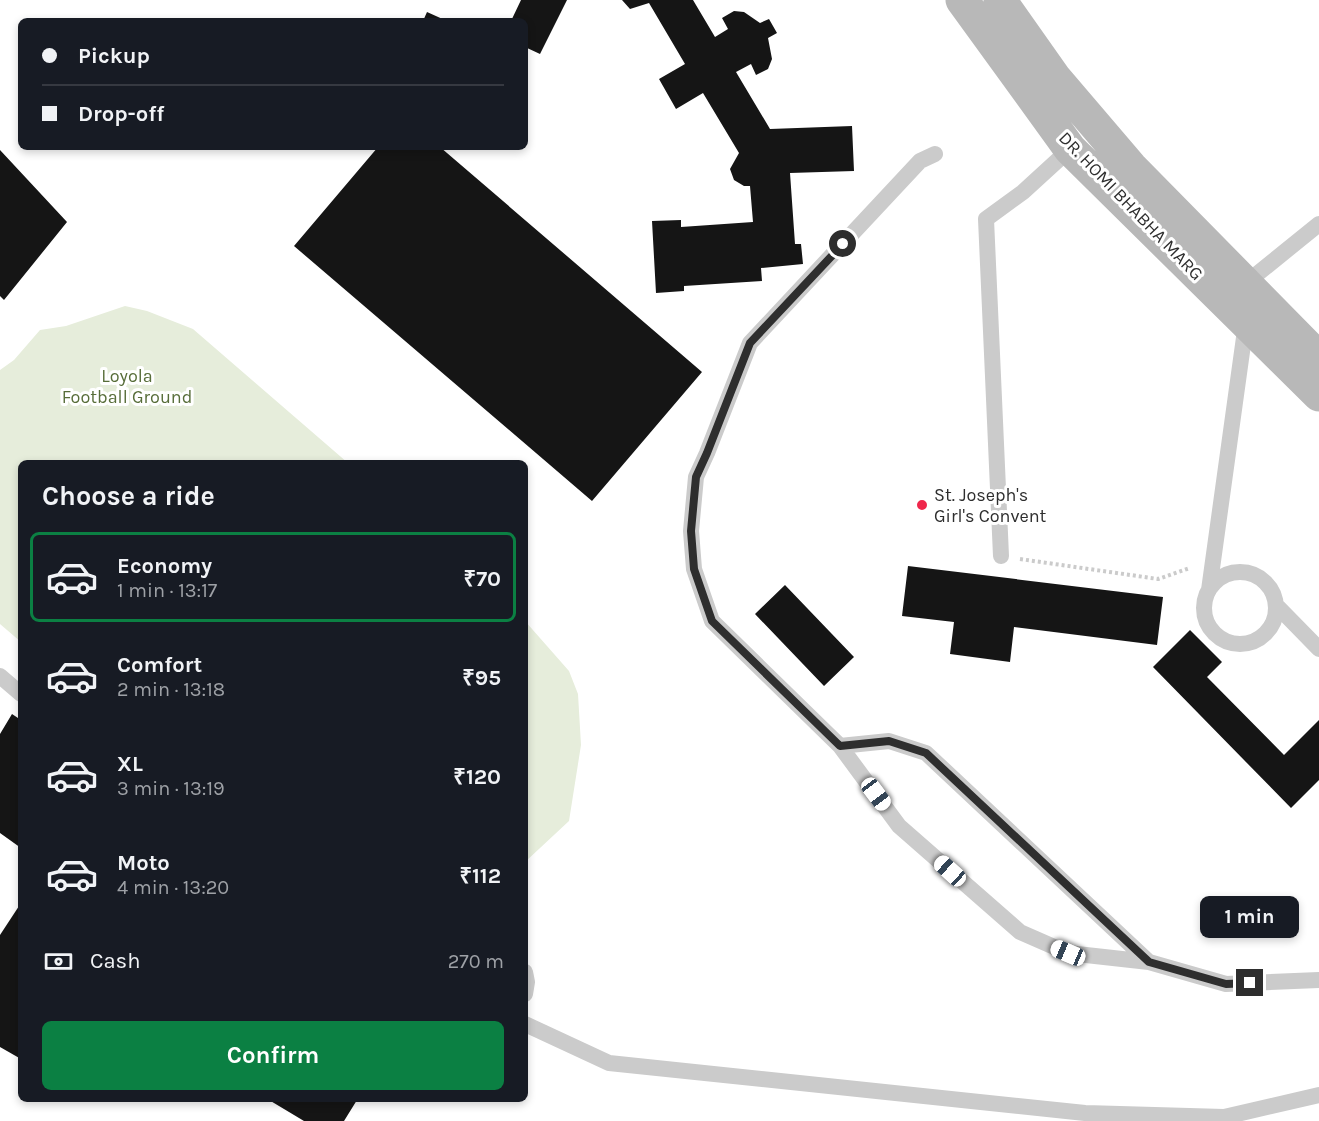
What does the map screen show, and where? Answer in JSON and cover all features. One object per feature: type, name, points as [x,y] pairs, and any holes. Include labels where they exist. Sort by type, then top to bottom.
[{"type":"main road","name":"DR. HOMI BHABHA MARG","points":[[962,0],[1070,149],[1319,395]]},
{"type":"main road","name":"DR. HOMI BHABHA MARG","points":[[1000,0],[1055,78],[1131,167],[1319,358]]},
{"type":"lane","points":[[1001,556],[986,219],[1023,192],[1070,149]]},
{"type":"lane","points":[[935,154],[920,161],[750,343],[696,477],[691,531],[694,569],[712,621],[840,746],[899,826],[1020,932],[1068,953],[1149,962],[1226,984],[1319,980]]},
{"type":"lane","points":[[1246,283],[1319,224]]},
{"type":"lane","points":[[1209,590],[1216,581],[1237,572],[1259,577],[1274,594],[1277,606],[1270,629],[1261,638],[1251,643],[1238,644],[1226,641],[1216,635],[1208,625],[1204,608],[1209,590],[1246,323]]},
{"type":"lane","points":[[1277,606],[1319,649]]},
{"type":"lane","points":[[0,676],[18,691]]},
{"type":"lane","points":[[840,746],[889,741],[926,753],[1149,962]]},
{"type":"lane","points":[[528,1025],[609,1063],[1085,1113],[1224,1117],[1319,1095]]},
{"type":"path","points":[[1001,556],[1158,579],[1213,560]]},
{"type":"green space","name":"Loyola Football Ground","points":[[125,306],[147,311],[193,329],[345,460],[18,460],[18,639],[0,624],[0,370],[14,360],[40,330],[66,326]]},
{"type":"green space","points":[[528,624],[569,671],[578,694],[581,745],[569,821],[528,859]]},
{"type":"building","points":[[521,0],[567,0],[540,54],[528,48],[528,18],[512,18]]},
{"type":"building","points":[[622,0],[693,0],[715,37],[728,29],[722,18],[734,11],[744,12],[760,23],[769,19],[777,33],[768,38],[772,59],[768,69],[756,75],[751,64],[736,72],[770,129],[852,126],[854,171],[790,173],[795,244],[801,244],[803,264],[761,268],[762,281],[684,286],[684,291],[656,293],[652,221],[681,220],[681,227],[753,222],[750,186],[744,186],[734,180],[730,169],[739,153],[703,93],[676,109],[659,79],[685,64],[649,3],[630,9]]},
{"type":"building","points":[[427,12],[440,18],[424,18]]},
{"type":"building","points":[[0,150],[67,222],[4,300],[0,296]]},
{"type":"building","points":[[375,150],[443,150],[702,372],[592,501],[294,246]]},
{"type":"building","points":[[908,566],[1163,597],[1157,645],[1014,627],[1010,662],[950,654],[954,622],[902,616]]},
{"type":"building","points":[[785,585],[854,657],[824,686],[755,614]]},
{"type":"building","points":[[1190,630],[1222,662],[1207,677],[1284,755],[1319,720],[1319,780],[1291,808],[1153,667]]},
{"type":"building","points":[[12,714],[18,718],[18,846],[0,833],[0,734]]},
{"type":"building","points":[[18,908],[18,1057],[0,1047],[0,935]]},
{"type":"building","points":[[272,1102],[356,1102],[344,1121],[304,1121]]},
{"type":"place","name":"St. Joseph's Girl's Convent","points":[[922,505]]},
{"type":"route","points":[[843,244],[750,343],[696,477],[691,531],[694,569],[712,621],[840,746],[889,741],[926,753],[1149,962],[1226,984],[1250,983]]}]
